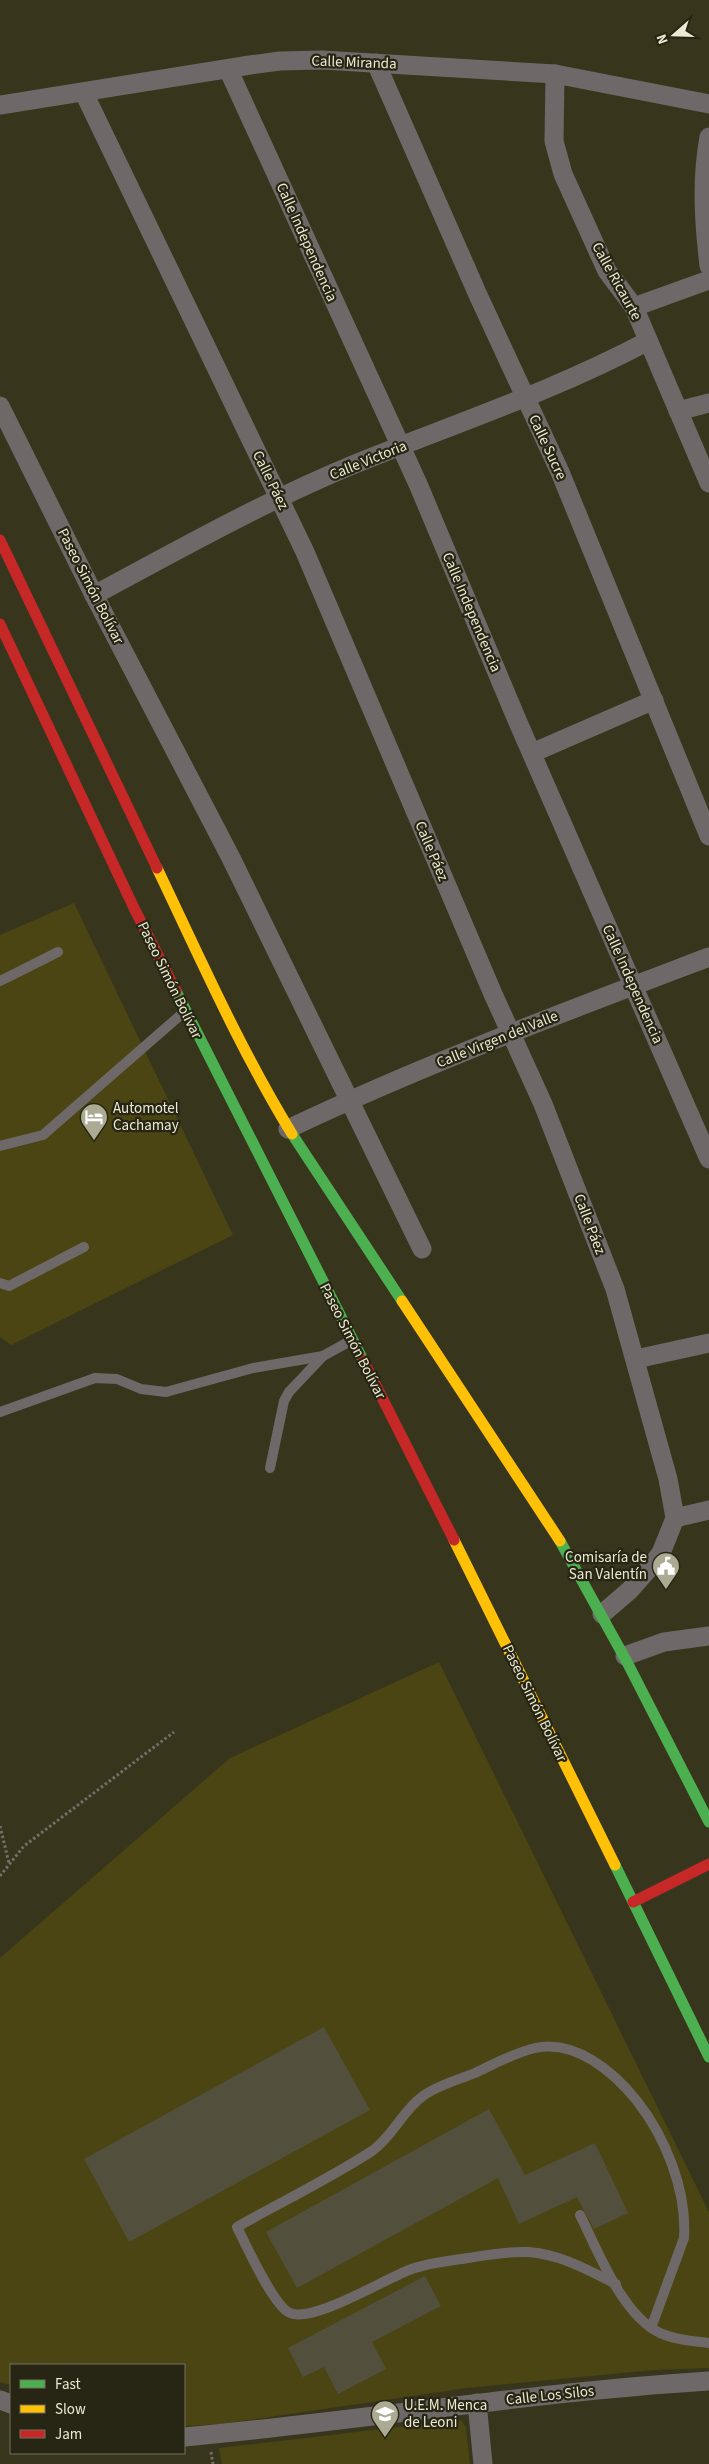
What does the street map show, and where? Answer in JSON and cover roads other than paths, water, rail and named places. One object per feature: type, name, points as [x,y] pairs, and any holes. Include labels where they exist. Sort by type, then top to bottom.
[{"type":"main road","points":[[0,540],[175,909],[230,1021],[288,1129],[358,1237],[539,1506],[625,1656],[709,1822]]},
{"type":"main road","name":"Paseo Simón Bolívar","points":[[0,624],[134,908],[353,1339],[709,2057]]},
{"type":"main road","points":[[633,1902],[709,1864]]},
{"type":"street","name":"Calle Miranda","points":[[0,105],[280,61],[322,60],[555,74],[709,104]]},
{"type":"street","name":"Calle Sucre","points":[[376,62],[560,472],[654,700],[705,816],[709,836]]},
{"type":"street","name":"Calle Independencia","points":[[228,69],[400,447],[709,1159]]},
{"type":"street","name":"Calle Ricaurte","points":[[555,74],[555,152],[563,174],[607,271],[634,307],[709,483]]},
{"type":"street","name":"Calle Páez","points":[[84,93],[305,552],[574,1180],[615,1289],[636,1359],[668,1479],[675,1518]]},
{"type":"street","points":[[709,137],[704,187],[704,225],[709,266]]},
{"type":"street","points":[[634,307],[709,280]]},
{"type":"street","name":"Calle Victoria","points":[[94,595],[279,497],[526,398],[601,366],[648,341]]},
{"type":"street","points":[[678,412],[709,403]]},
{"type":"street","name":"Paseo Simón Bolívar","points":[[2,417],[231,858],[422,1249]]},
{"type":"street","points":[[532,753],[654,700]]},
{"type":"street","name":"Calle Virgen del Valle","points":[[288,1129],[350,1100],[510,1032],[709,957]]},
{"type":"street","points":[[636,1359],[709,1343]]},
{"type":"street","points":[[602,1614],[630,1590],[652,1565],[661,1553],[675,1518],[709,1510]]},
{"type":"street","points":[[625,1656],[664,1642],[709,1636]]},
{"type":"street","name":"Calle Los Silos","points":[[185,2437],[632,2386],[709,2381]]},
{"type":"street","points":[[477,2403],[483,2464]]},
{"type":"lane","points":[[0,981],[58,952]]},
{"type":"lane","points":[[0,1146],[43,1135],[186,1011]]},
{"type":"lane","points":[[0,1282],[9,1286],[84,1247]]},
{"type":"lane","points":[[270,1468],[284,1402],[289,1392],[323,1356],[353,1339]]},
{"type":"lane","points":[[0,1412],[95,1378],[118,1379],[141,1389],[166,1392],[253,1368],[323,1356]]},
{"type":"lane","points":[[616,2284],[581,2266],[555,2257],[528,2252],[500,2254],[410,2269],[309,2315],[299,2316],[289,2313],[277,2302],[237,2227],[371,2151],[391,2134],[414,2104],[429,2092],[518,2053],[553,2047],[568,2050],[593,2061],[632,2094],[650,2117],[673,2171],[685,2224],[684,2238],[651,2328]]},
{"type":"lane","points":[[580,2215],[626,2300],[651,2328],[674,2338],[709,2343]]},
{"type":"place","name":"Automotel Cachamay","points":[[94,1141]]},
{"type":"place","name":"Comisaría de San Valentín","points":[[666,1590]]},
{"type":"place","name":"U.E.M. Menca de Leoni","points":[[385,2438]]}]
